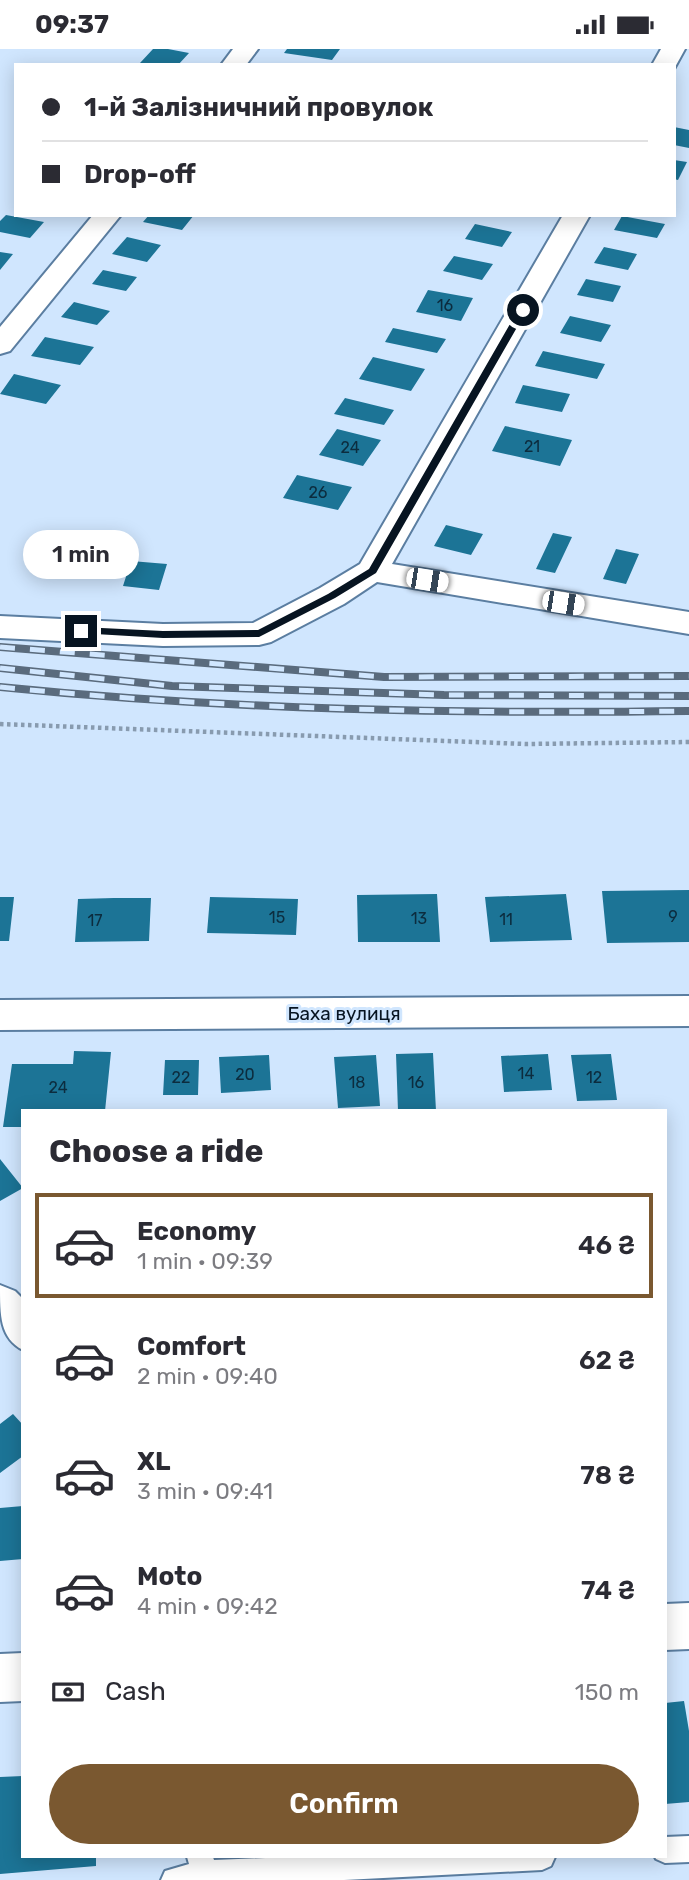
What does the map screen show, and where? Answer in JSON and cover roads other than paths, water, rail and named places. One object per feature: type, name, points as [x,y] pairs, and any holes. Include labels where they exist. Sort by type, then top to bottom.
[{"type":"street","points":[[235,63],[246,49]]},
{"type":"street","points":[[0,345],[106,217]]},
{"type":"street","points":[[0,627],[163,635],[259,634],[332,596],[372,571],[577,217]]},
{"type":"street","points":[[372,571],[689,623]]},
{"type":"street","name":"Баха вулиця","points":[[0,1015],[689,1011]]},
{"type":"street","points":[[0,1304],[21,1329]]},
{"type":"street","points":[[0,1678],[21,1677]]},
{"type":"lane","points":[[667,1850],[689,1849]]},
{"type":"lane","points":[[174,1880],[202,1866],[504,1858]]},
{"type":"railway","points":[[0,647],[384,677],[689,676]]},
{"type":"railway","points":[[0,668],[172,686],[444,695],[689,696]]},
{"type":"railway","points":[[0,687],[172,701],[344,709],[689,711]]}]
